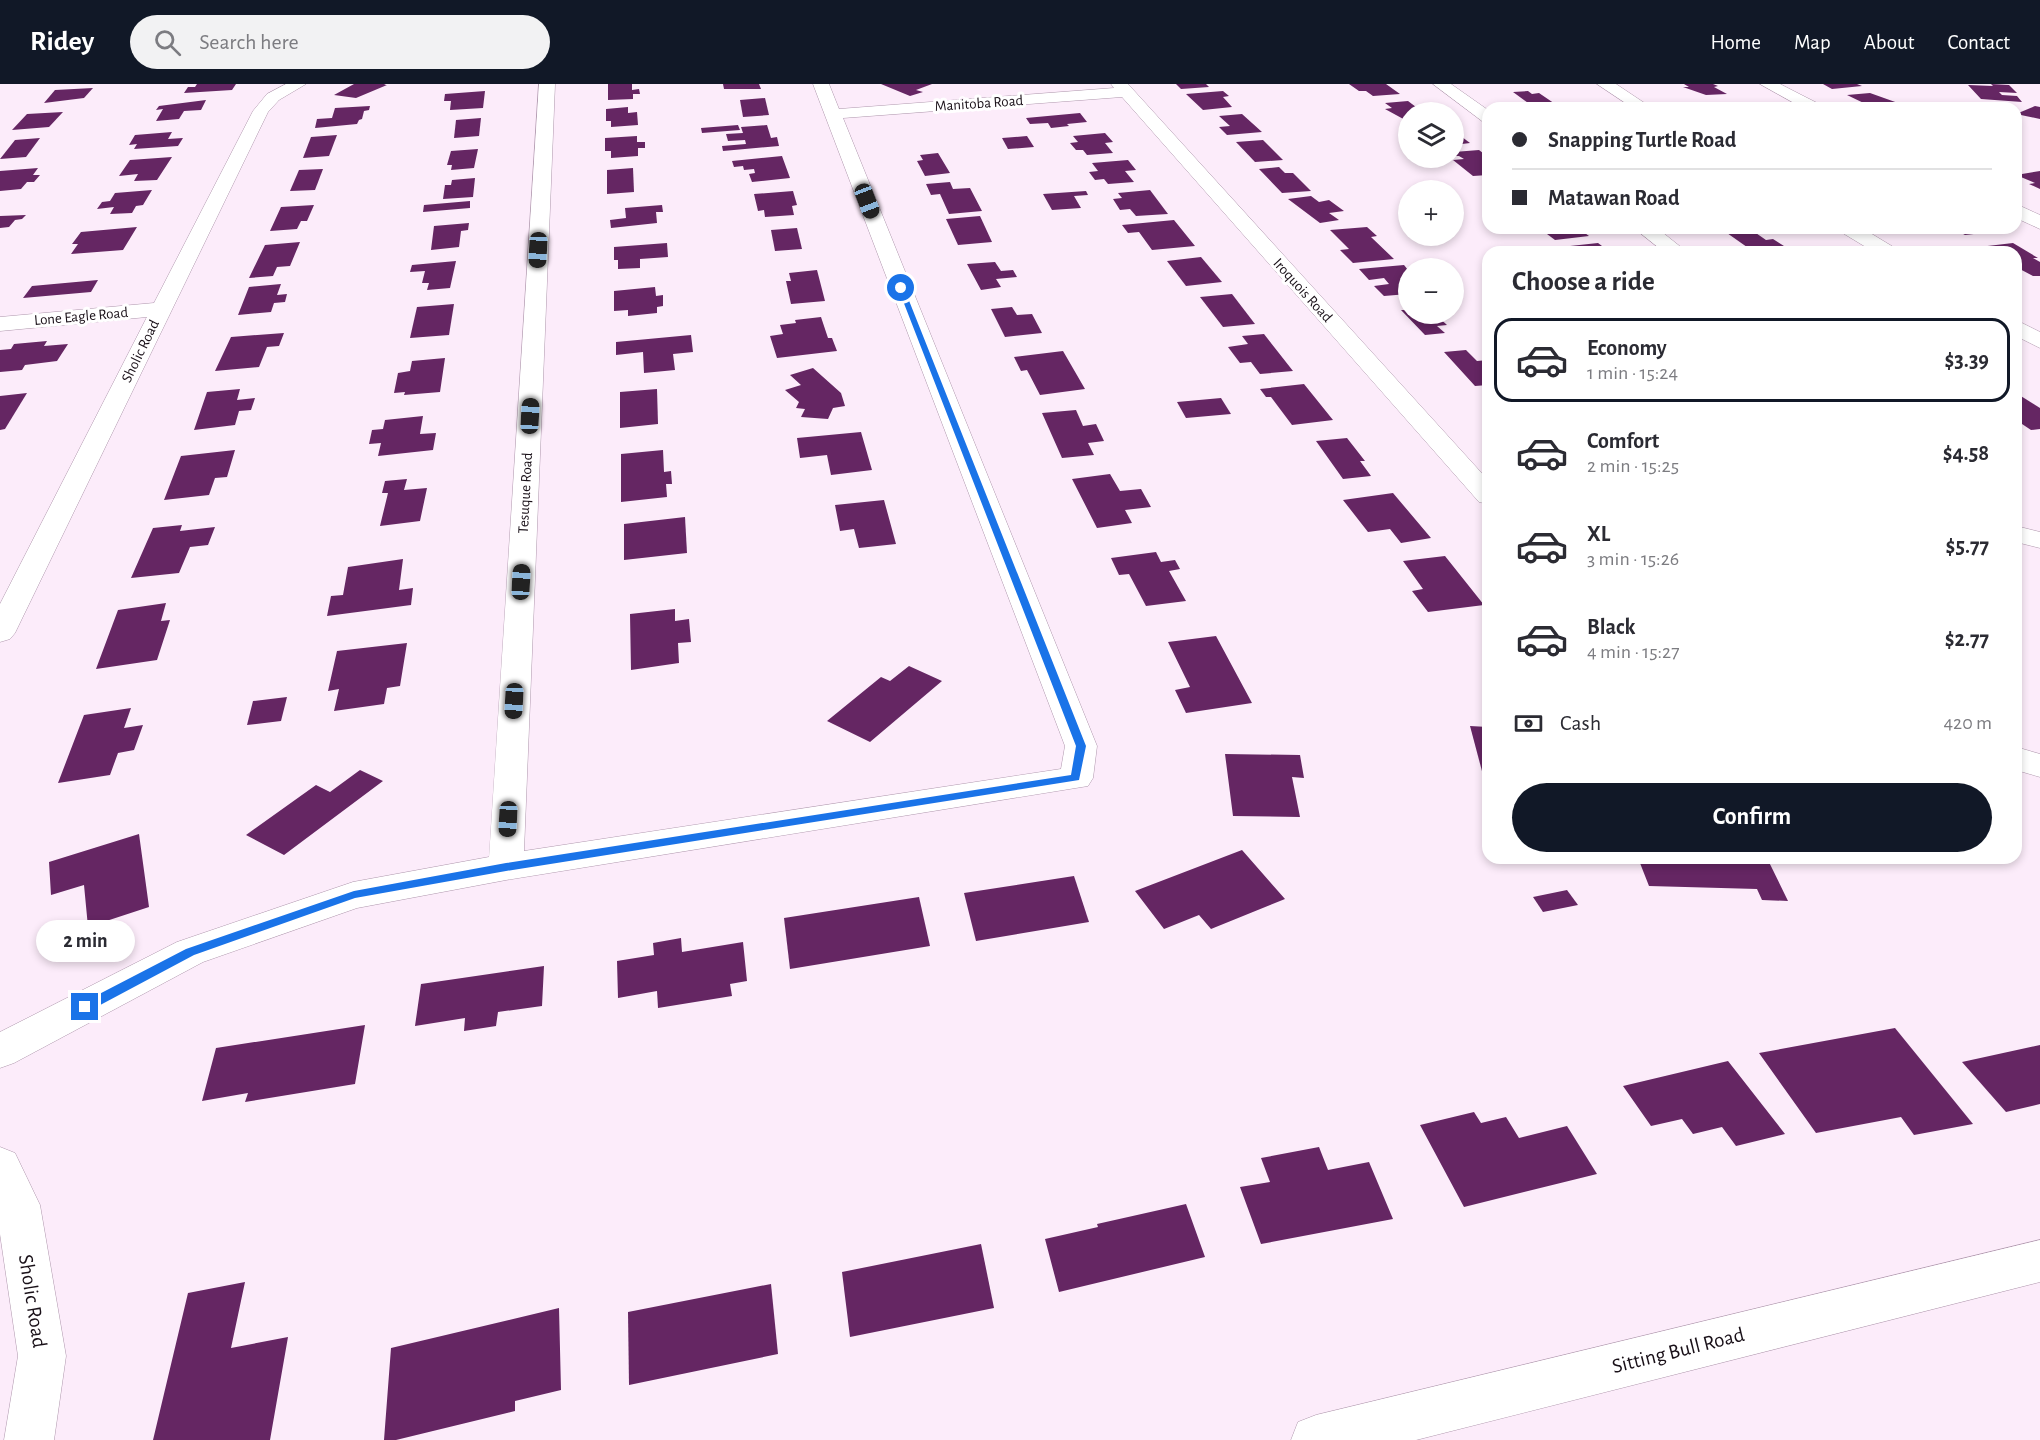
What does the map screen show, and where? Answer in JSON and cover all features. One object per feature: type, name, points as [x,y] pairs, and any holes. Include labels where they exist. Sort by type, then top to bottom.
[{"type":"street","name":"Sholic Road","points":[[0,633],[261,111],[273,97],[298,84]]},
{"type":"street","name":"Tesuque Road","points":[[506,867],[547,84]]},
{"type":"street","points":[[0,1051],[190,952],[354,895],[506,867],[1076,778],[1081,746],[821,84]]},
{"type":"street","points":[[1441,84],[1482,114]]},
{"type":"street","points":[[1605,84],[1634,102]]},
{"type":"street","points":[[1768,84],[1803,102]]},
{"type":"street","name":"Manitoba Road","points":[[833,114],[1122,88]]},
{"type":"street","name":"Iroquois Road","points":[[1122,88],[1482,489]]},
{"type":"street","points":[[2022,213],[2040,223]]},
{"type":"street","points":[[1652,234],[1669,246]]},
{"type":"street","points":[[1858,234],[1878,246]]},
{"type":"street","name":"Lone Eagle Road","points":[[0,324],[161,309]]},
{"type":"street","points":[[2022,330],[2040,341]]},
{"type":"street","points":[[2022,536],[2040,540]]},
{"type":"street","points":[[2022,760],[2040,766]]},
{"type":"street","name":"Sholic Road","points":[[0,1166],[18,1205],[42,1356],[30,1440]]},
{"type":"street","name":"Sitting Bull Road","points":[[1316,1440],[2040,1261]]},
{"type":"building","points":[[197,84],[236,84],[232,90],[184,93],[188,87],[195,87]]},
{"type":"building","points":[[354,84],[387,85],[356,98],[334,95]]},
{"type":"building","points":[[608,84],[632,84],[632,90],[639,89],[640,94],[633,94],[633,99],[608,100]]},
{"type":"building","points":[[723,84],[759,84],[761,89],[724,89]]},
{"type":"building","points":[[881,84],[932,84],[916,90],[923,92],[910,96]]},
{"type":"building","points":[[1176,84],[1206,84],[1209,87],[1181,89]]},
{"type":"building","points":[[1349,84],[1386,84],[1400,94],[1373,96]]},
{"type":"building","points":[[1684,84],[1713,84],[1718,86],[1714,87],[1727,94],[1706,95],[1683,87],[1689,87]]},
{"type":"building","points":[[1823,84],[1857,84],[1862,86],[1832,89]]},
{"type":"building","points":[[1991,84],[2009,85],[2017,93],[1999,92],[2002,95],[2017,96],[2022,102],[1981,99],[1968,85],[1993,86]]},
{"type":"building","points":[[93,88],[84,98],[44,103],[55,90]]},
{"type":"building","points":[[485,91],[483,108],[450,110],[451,101],[444,101],[445,94]]},
{"type":"building","points":[[1223,91],[1229,96],[1223,97],[1232,107],[1203,110],[1186,94]]},
{"type":"building","points":[[1513,92],[1539,93],[1552,102],[1527,102]]},
{"type":"building","points":[[1870,93],[1895,102],[1862,102],[1847,95]]},
{"type":"building","points":[[765,98],[769,115],[743,117],[740,100]]},
{"type":"building","points":[[206,100],[201,110],[184,111],[179,119],[156,121],[163,109],[156,110],[159,106]]},
{"type":"building","points":[[1408,101],[1409,102],[1398,102],[1398,116],[1385,109],[1392,108],[1385,103]]},
{"type":"building","points":[[370,106],[369,110],[364,111],[362,119],[357,124],[315,128],[317,119],[332,118],[335,108]]},
{"type":"building","points":[[2035,106],[2040,107],[2040,119],[2022,115],[2022,111]]},
{"type":"building","points":[[628,107],[628,113],[637,112],[638,125],[611,127],[611,121],[606,121],[606,109]]},
{"type":"building","points":[[63,112],[49,127],[12,130],[27,114]]},
{"type":"building","points":[[1080,113],[1087,122],[1051,128],[1048,123],[1030,124],[1026,118]]},
{"type":"building","points":[[1242,114],[1262,132],[1227,135],[1219,127],[1230,126],[1219,116]]},
{"type":"building","points":[[481,118],[479,136],[454,138],[456,120]]},
{"type":"building","points":[[738,125],[740,130],[702,133],[701,128]]},
{"type":"building","points":[[767,125],[771,138],[777,137],[779,146],[723,151],[722,146],[746,144],[745,140],[728,141],[726,134],[743,133],[741,127]]},
{"type":"building","points":[[172,132],[168,139],[183,138],[178,146],[134,149],[137,144],[129,145],[135,135]]},
{"type":"building","points":[[1105,133],[1113,142],[1105,143],[1113,153],[1087,155],[1083,150],[1076,150],[1070,143],[1078,142],[1073,136]]},
{"type":"building","points":[[337,135],[329,156],[303,158],[311,137]]},
{"type":"building","points":[[637,136],[637,142],[645,142],[645,148],[638,148],[638,156],[611,158],[611,151],[605,151],[605,138]]},
{"type":"building","points":[[1027,136],[1034,147],[1008,149],[1002,138]]},
{"type":"building","points":[[40,138],[26,157],[0,159],[15,140]]},
{"type":"building","points":[[1263,140],[1283,160],[1255,162],[1236,142]]},
{"type":"building","points":[[478,149],[474,168],[451,170],[452,165],[447,165],[451,151]]},
{"type":"building","points":[[1479,150],[1482,152],[1482,175],[1473,176],[1463,168],[1464,151]]},
{"type":"building","points":[[938,153],[950,173],[925,176],[917,161],[923,160],[920,155]]},
{"type":"building","points":[[782,156],[790,178],[752,182],[749,174],[755,173],[754,169],[744,170],[743,166],[734,167],[732,161]]},
{"type":"building","points":[[172,157],[157,180],[134,181],[138,174],[119,176],[130,160]]},
{"type":"building","points":[[1128,160],[1136,170],[1125,171],[1134,182],[1108,184],[1104,179],[1095,180],[1089,172],[1098,171],[1092,163]]},
{"type":"building","points":[[1279,167],[1285,173],[1293,173],[1311,191],[1282,193],[1259,169]]},
{"type":"building","points":[[38,168],[33,175],[40,175],[34,182],[27,182],[21,189],[0,191],[0,171]]},
{"type":"building","points":[[633,168],[634,192],[607,194],[607,170]]},
{"type":"building","points":[[323,169],[315,190],[290,191],[299,170]]},
{"type":"building","points":[[2040,171],[2040,189],[2029,184],[2035,183],[2022,178],[2022,174]]},
{"type":"building","points":[[475,178],[473,197],[443,199],[445,185],[451,185],[452,180]]},
{"type":"building","points":[[950,182],[953,189],[970,188],[982,211],[949,214],[940,194],[931,195],[926,184]]},
{"type":"building","points":[[152,190],[143,205],[136,206],[132,213],[110,214],[114,207],[97,209],[102,202],[110,201],[115,193]]},
{"type":"building","points":[[1150,190],[1168,214],[1136,216],[1130,209],[1120,210],[1113,199],[1122,198],[1118,193]]},
{"type":"building","points":[[793,191],[797,205],[792,206],[794,215],[765,217],[764,210],[758,211],[754,194]]},
{"type":"building","points":[[1086,191],[1088,195],[1074,196],[1081,208],[1052,210],[1043,194]]},
{"type":"building","points":[[1311,196],[1319,202],[1329,200],[1344,211],[1329,213],[1339,220],[1320,223],[1288,199]]},
{"type":"building","points":[[470,201],[470,208],[423,212],[424,205]]},
{"type":"building","points":[[314,205],[307,221],[301,221],[297,229],[270,231],[281,207]]},
{"type":"building","points":[[662,205],[663,212],[656,212],[657,223],[611,228],[610,220],[626,218],[625,208]]},
{"type":"building","points":[[26,215],[22,219],[15,220],[9,227],[0,228],[0,216]]},
{"type":"building","points":[[980,216],[992,242],[958,245],[946,219]]},
{"type":"building","points":[[1174,220],[1195,246],[1152,250],[1139,232],[1128,233],[1122,225]]},
{"type":"building","points":[[469,223],[468,230],[461,231],[459,247],[431,250],[434,226]]},
{"type":"building","points":[[137,227],[123,250],[71,254],[78,244],[72,244],[81,232]]},
{"type":"building","points":[[1367,227],[1377,236],[1371,237],[1394,259],[1353,263],[1340,250],[1349,249],[1330,230]]},
{"type":"building","points":[[797,228],[802,249],[775,251],[771,230]]},
{"type":"building","points":[[1547,234],[1586,234],[1589,236],[1555,240]]},
{"type":"building","points":[[1728,234],[1757,234],[1766,240],[1773,239],[1784,246],[1745,246]]},
{"type":"building","points":[[300,242],[290,266],[277,267],[273,276],[249,278],[265,245]]},
{"type":"building","points":[[667,243],[668,257],[640,259],[640,268],[618,269],[618,260],[614,260],[614,247]]},
{"type":"building","points":[[1598,243],[1602,246],[1570,246]]},
{"type":"building","points":[[2013,243],[2018,246],[1988,246]]},
{"type":"building","points":[[2022,248],[2038,258],[2033,258],[2040,262],[2040,276],[2033,276],[2022,270]]},
{"type":"building","points":[[1201,257],[1222,282],[1186,286],[1167,261]]},
{"type":"building","points":[[456,261],[450,288],[427,290],[429,283],[422,283],[425,271],[410,272],[412,265]]},
{"type":"building","points":[[995,262],[1001,271],[1013,270],[1017,277],[996,279],[1001,287],[981,290],[967,264]]},
{"type":"building","points":[[1398,266],[1398,295],[1384,296],[1374,286],[1389,284],[1384,278],[1369,280],[1359,269]]},
{"type":"building","points":[[817,270],[825,301],[791,304],[786,281],[791,281],[789,273]]},
{"type":"building","points":[[98,280],[91,292],[23,298],[32,286]]},
{"type":"building","points":[[281,284],[277,295],[287,294],[285,302],[274,303],[271,312],[238,315],[249,287]]},
{"type":"building","points":[[655,287],[656,296],[663,295],[663,306],[657,307],[657,313],[628,316],[628,310],[614,311],[614,291]]},
{"type":"building","points":[[1232,294],[1255,324],[1223,327],[1200,297]]},
{"type":"building","points":[[454,304],[449,335],[410,338],[417,307]]},
{"type":"building","points":[[1012,307],[1017,315],[1032,314],[1042,333],[1005,337],[991,309]]},
{"type":"building","points":[[821,317],[828,338],[832,338],[837,351],[777,358],[770,336],[783,334],[780,325],[796,323],[795,320]]},
{"type":"building","points":[[1414,324],[1447,325],[1437,326],[1445,333],[1425,335]]},
{"type":"building","points":[[284,333],[279,346],[267,347],[259,367],[215,371],[231,337]]},
{"type":"building","points":[[1264,334],[1293,371],[1260,374],[1251,362],[1240,363],[1228,347],[1248,344],[1242,336]]},
{"type":"building","points":[[691,335],[693,352],[673,354],[675,370],[644,373],[643,352],[616,355],[616,342]]},
{"type":"building","points":[[47,341],[44,346],[68,344],[57,361],[25,365],[22,370],[0,372],[0,350],[11,349],[14,344]]},
{"type":"building","points":[[1466,350],[1477,361],[1482,361],[1482,385],[1475,386],[1444,352]]},
{"type":"building","points":[[1063,351],[1085,389],[1040,395],[1027,370],[1021,371],[1014,357]]},
{"type":"building","points":[[445,358],[440,392],[404,395],[405,392],[394,393],[398,373],[410,371],[412,361]]},
{"type":"building","points":[[813,368],[841,393],[845,406],[833,408],[828,419],[801,417],[805,409],[796,408],[799,402],[785,390],[801,385],[790,375]]},
{"type":"building","points":[[1304,384],[1333,420],[1292,425],[1271,397],[1266,397],[1260,389]]},
{"type":"building","points":[[240,389],[237,400],[255,398],[251,410],[239,411],[235,425],[194,430],[207,392]]},
{"type":"building","points":[[657,389],[658,424],[620,428],[620,392]]},
{"type":"building","points":[[27,393],[5,429],[0,430],[0,396]]},
{"type":"building","points":[[2022,397],[2040,408],[2040,429],[2031,430],[2022,424]]},
{"type":"building","points":[[1221,398],[1231,414],[1186,418],[1177,402]]},
{"type":"building","points":[[1076,410],[1083,426],[1096,424],[1104,441],[1088,443],[1094,455],[1062,458],[1042,413]]},
{"type":"building","points":[[423,416],[420,434],[436,433],[433,450],[378,456],[381,443],[369,444],[372,430],[383,429],[385,420]]},
{"type":"building","points":[[861,432],[872,470],[831,475],[827,455],[800,458],[797,438]]},
{"type":"building","points":[[1347,438],[1365,461],[1360,461],[1371,476],[1343,479],[1316,441]]},
{"type":"building","points":[[235,450],[227,477],[215,478],[209,495],[164,500],[181,456]]},
{"type":"building","points":[[663,450],[664,472],[671,471],[672,484],[666,484],[667,497],[621,502],[621,454]]},
{"type":"building","points":[[1110,474],[1120,491],[1141,489],[1151,507],[1125,510],[1132,523],[1097,528],[1072,479]]},
{"type":"building","points":[[407,479],[404,490],[427,488],[420,521],[380,526],[388,493],[382,493],[385,481]]},
{"type":"building","points":[[1393,493],[1431,538],[1401,543],[1390,529],[1368,532],[1343,500]]},
{"type":"building","points":[[884,500],[896,544],[859,548],[854,529],[840,531],[835,505]]},
{"type":"building","points":[[685,517],[687,553],[624,560],[624,524]]},
{"type":"building","points":[[182,525],[180,531],[215,527],[208,545],[190,547],[179,573],[131,578],[153,528]]},
{"type":"building","points":[[1156,552],[1161,562],[1175,560],[1180,569],[1169,571],[1186,601],[1146,606],[1129,574],[1119,575],[1111,558]]},
{"type":"building","points":[[1445,556],[1482,605],[1428,612],[1412,591],[1423,589],[1403,561]]},
{"type":"building","points":[[403,559],[399,590],[413,588],[411,605],[327,616],[331,596],[343,595],[348,567]]},
{"type":"building","points":[[166,603],[161,621],[170,620],[157,660],[96,669],[118,610]]},
{"type":"building","points":[[675,609],[675,621],[689,619],[691,642],[678,643],[679,663],[631,670],[630,614]]},
{"type":"building","points":[[1216,636],[1252,703],[1186,713],[1175,690],[1190,687],[1168,642]]},
{"type":"building","points":[[407,643],[400,686],[387,688],[384,704],[334,711],[339,689],[328,691],[337,651]]},
{"type":"building","points":[[909,666],[942,681],[870,742],[827,721],[881,677],[890,681]]},
{"type":"building","points":[[287,697],[281,721],[247,725],[253,701]]},
{"type":"building","points":[[131,708],[124,728],[143,725],[134,750],[118,753],[110,775],[58,783],[84,715]]},
{"type":"building","points":[[1470,726],[1482,727],[1482,771]]},
{"type":"building","points":[[1225,754],[1300,755],[1304,778],[1292,777],[1300,817],[1233,816]]},
{"type":"building","points":[[360,770],[383,781],[284,855],[246,835],[316,785],[330,792]]},
{"type":"building","points":[[139,834],[149,907],[88,927],[84,885],[51,895],[49,862]]},
{"type":"building","points":[[1242,850],[1285,899],[1211,929],[1199,915],[1164,929],[1135,891]]},
{"type":"building","points":[[1640,864],[1770,864],[1788,901],[1762,900],[1757,889],[1649,886]]},
{"type":"building","points":[[1074,876],[1089,922],[976,941],[964,893]]},
{"type":"building","points":[[1567,890],[1578,905],[1543,912],[1533,897]]},
{"type":"building","points":[[919,897],[930,946],[790,969],[784,918]]},
{"type":"building","points":[[681,938],[682,952],[743,942],[747,981],[730,984],[732,996],[658,1008],[657,991],[618,998],[617,961],[654,955],[653,943]]},
{"type":"building","points":[[544,966],[542,1006],[498,1012],[496,1026],[464,1031],[465,1018],[415,1026],[421,984]]},
{"type":"building","points":[[365,1025],[355,1084],[245,1102],[248,1093],[202,1101],[216,1048]]},
{"type":"building","points":[[1895,1028],[1973,1124],[1914,1135],[1901,1117],[1816,1133],[1759,1053]]},
{"type":"building","points":[[2040,1045],[2040,1104],[2006,1112],[1962,1062]]},
{"type":"building","points":[[1728,1061],[1785,1134],[1736,1146],[1722,1127],[1693,1134],[1682,1119],[1651,1126],[1623,1086]]},
{"type":"building","points":[[1474,1112],[1481,1123],[1506,1117],[1519,1138],[1567,1126],[1597,1174],[1464,1207],[1420,1125]]},
{"type":"building","points":[[1319,1147],[1328,1170],[1369,1162],[1393,1219],[1261,1244],[1240,1187],[1270,1182],[1261,1158]]},
{"type":"building","points":[[1186,1204],[1205,1257],[1059,1292],[1045,1239],[1098,1227],[1097,1224]]},
{"type":"building","points":[[981,1244],[994,1308],[850,1337],[842,1272]]},
{"type":"building","points":[[245,1282],[231,1348],[288,1337],[270,1440],[153,1440],[188,1293]]},
{"type":"building","points":[[771,1284],[778,1354],[629,1385],[628,1312]]},
{"type":"building","points":[[559,1308],[561,1390],[515,1401],[515,1411],[396,1440],[384,1440],[391,1348]]},
{"type":"route","points":[[85,1007],[190,952],[354,895],[506,867],[1076,778],[1081,746],[901,288]]}]
